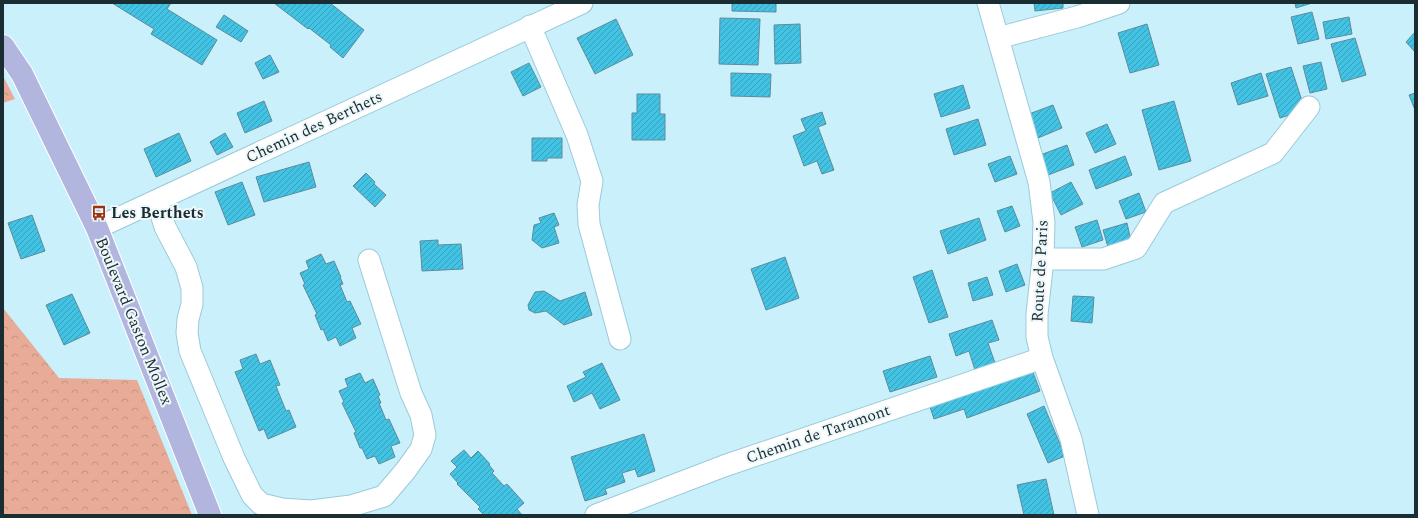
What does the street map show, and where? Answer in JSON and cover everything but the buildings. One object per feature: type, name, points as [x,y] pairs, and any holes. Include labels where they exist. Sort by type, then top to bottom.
[{"type":"main road","name":"Boulevard Gaston Mollex","points":[[3,46],[22,74],[97,228],[210,515]]},
{"type":"street","name":"Chemin des Berthets","points":[[97,228],[582,3]]},
{"type":"street","name":"Route de Paris","points":[[988,3],[1039,182],[1044,222],[1037,337],[1042,358],[1071,439],[1088,515]]},
{"type":"street","points":[[998,38],[1077,17],[1119,3]]},
{"type":"street","points":[[530,26],[577,135],[592,181],[588,205],[589,224],[620,340]]},
{"type":"street","points":[[1043,258],[1103,259],[1136,248],[1164,203],[1273,153],[1309,107]]},
{"type":"street","points":[[157,200],[165,227],[186,267],[192,288],[192,304],[188,319],[187,333],[190,351],[234,458],[252,495],[258,515]]},
{"type":"street","points":[[252,495],[261,504],[282,509],[311,511],[351,506],[384,496],[422,449],[425,435],[421,415],[411,393],[369,260]]},
{"type":"street","name":"Chemin de Taramont","points":[[596,515],[724,466],[1042,358]]},
{"type":"green space","points":[[3,76],[15,99],[3,103]]},
{"type":"green space","points":[[3,308],[59,378],[137,380],[192,515],[3,515]]},
{"type":"place","name":"Les Berthets","points":[[99,213]]}]
